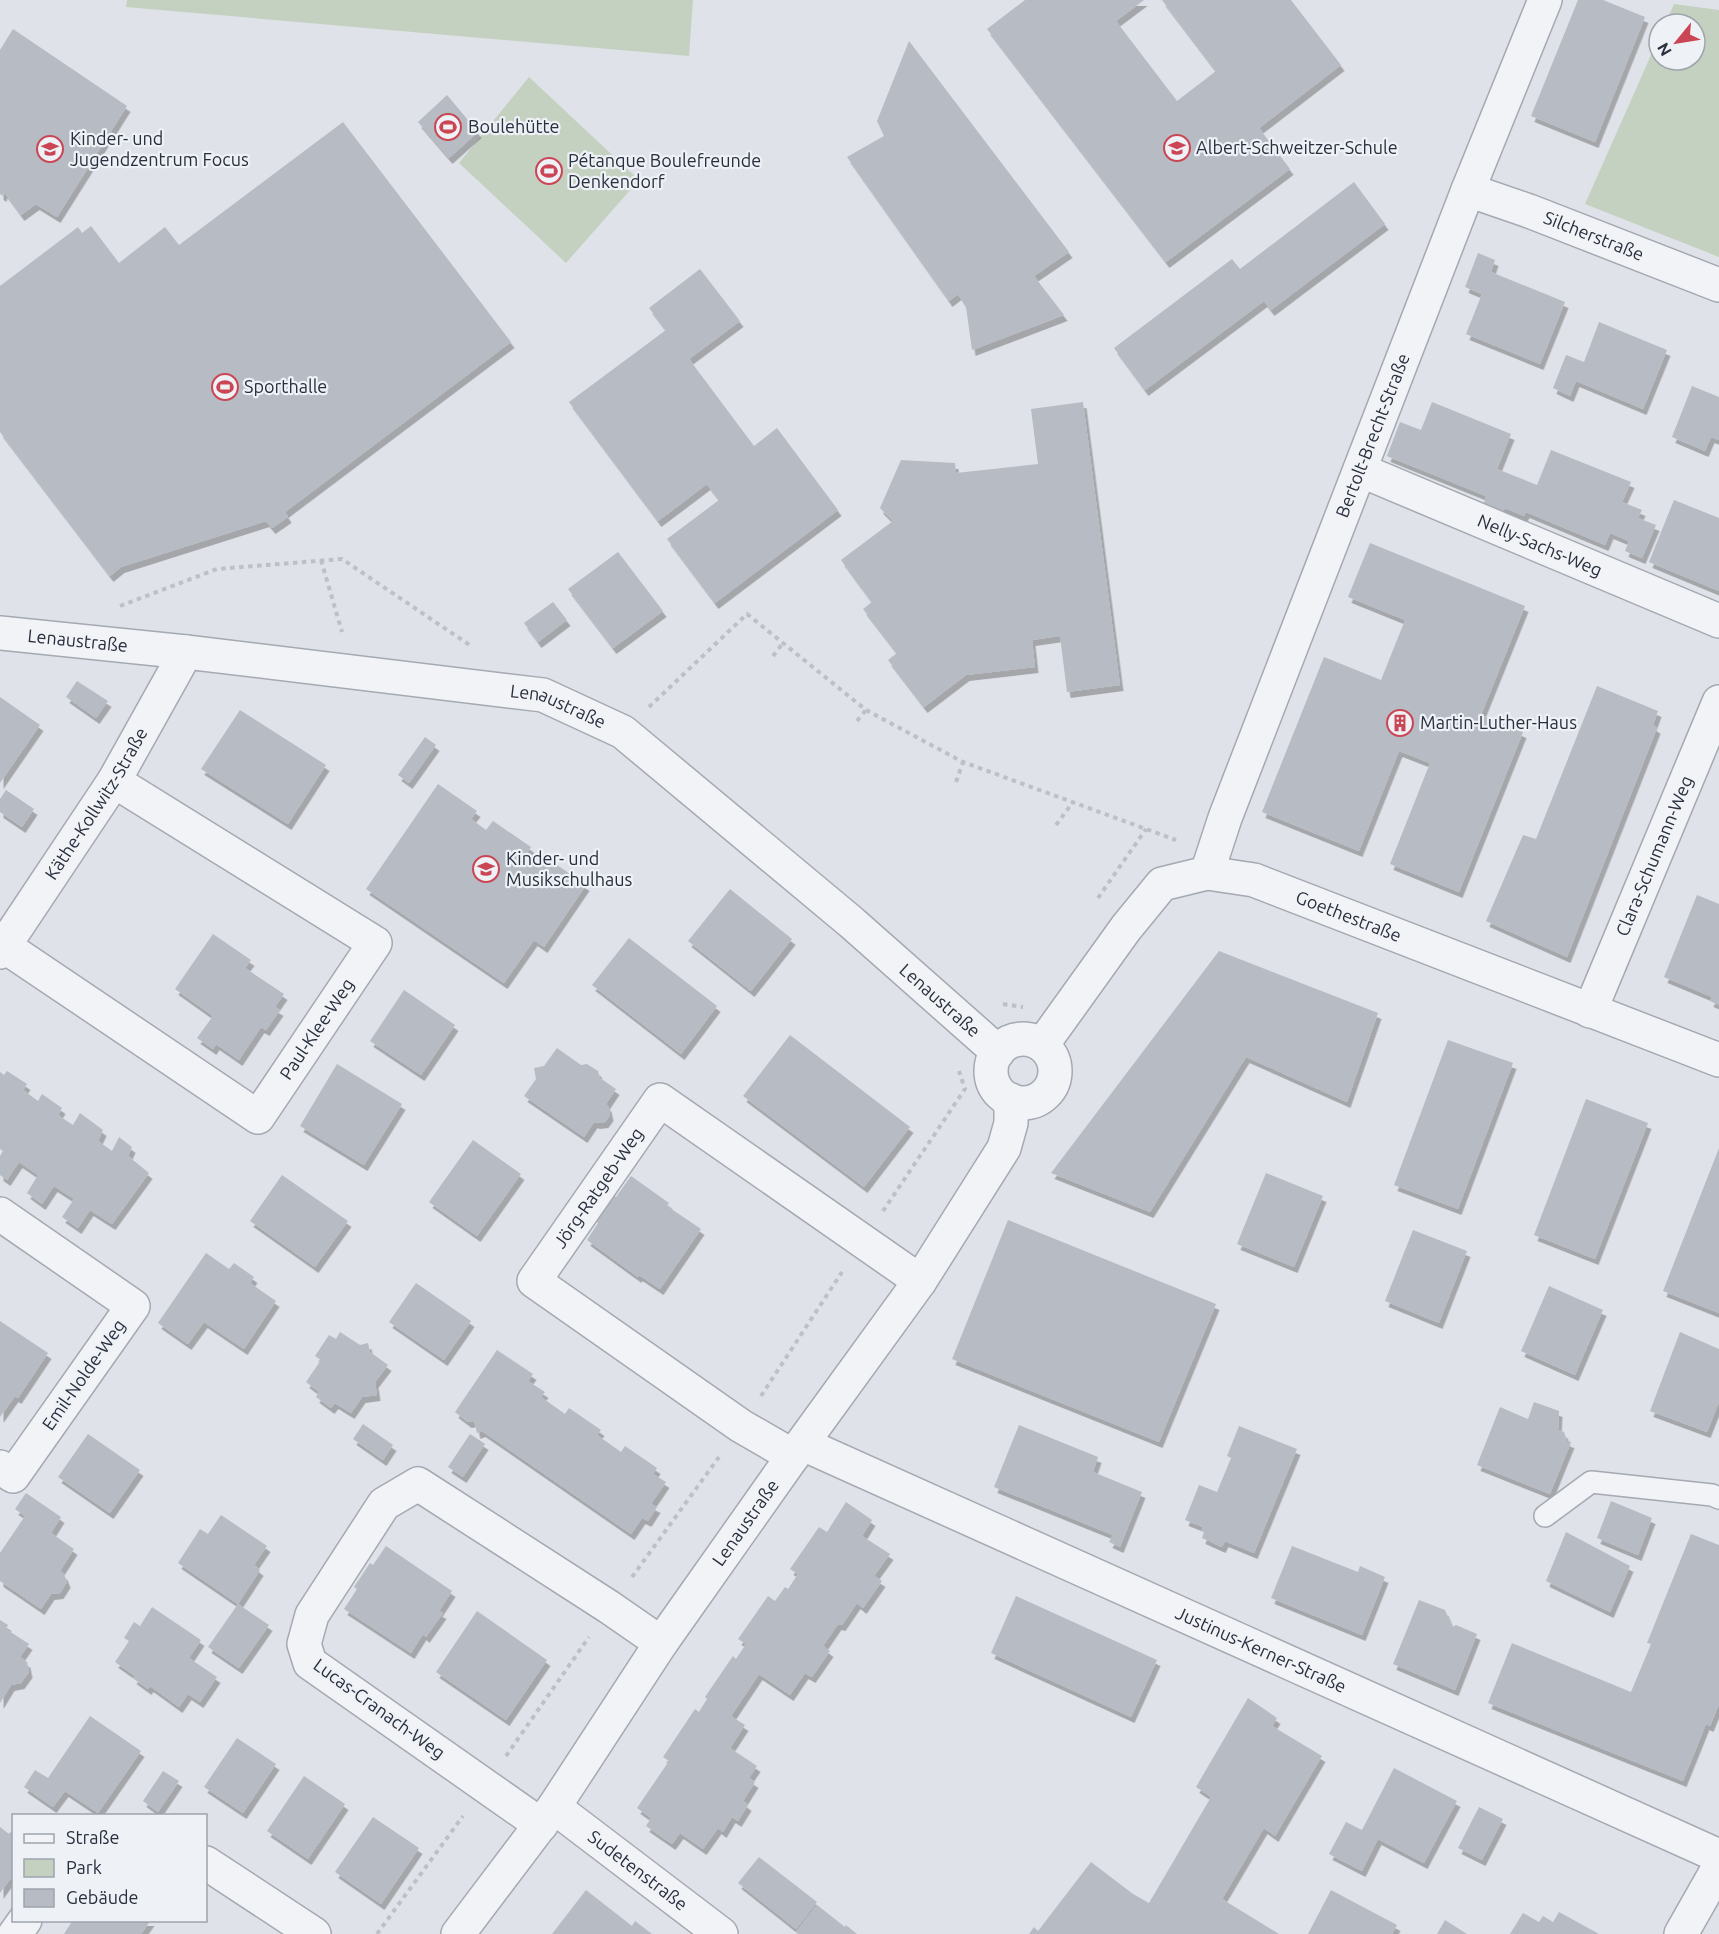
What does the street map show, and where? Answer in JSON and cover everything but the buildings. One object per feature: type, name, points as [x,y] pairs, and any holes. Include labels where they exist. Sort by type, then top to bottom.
[{"type":"street","name":"Bertolt-Brecht-Straße","points":[[1207,873],[1230,807],[1468,190],[1545,0]]},
{"type":"street","name":"Silcherstraße","points":[[1468,190],[1529,211],[1719,285]]},
{"type":"street","name":"Nelly-Sachs-Weg","points":[[1360,470],[1719,621]]},
{"type":"street","name":"Lenaustraße","points":[[0,633],[186,652],[543,695],[622,732],[825,900],[998,1052]]},
{"type":"street","name":"Käthe-Kollwitz-Straße","points":[[2,949],[114,781],[186,652]]},
{"type":"street","name":"Clara-Schumann-Weg","points":[[1590,1011],[1719,702]]},
{"type":"street","name":"Paul-Klee-Weg","points":[[2,949],[258,1117],[375,943],[114,781]]},
{"type":"street","name":"Goethestraße","points":[[1042,1045],[1126,928],[1162,884],[1207,873],[1254,880],[1719,1060]]},
{"type":"street","points":[[1024,1039],[1042,1045],[1050,1053],[1055,1072],[1048,1091],[1041,1098],[1021,1103],[1002,1095],[991,1070],[998,1052],[1005,1045],[1024,1039]]},
{"type":"street","name":"Jörg-Ratgeb-Weg","points":[[798,1450],[741,1426],[534,1281],[660,1100],[920,1281]]},
{"type":"street","name":"Lenaustraße","points":[[458,1934],[548,1816],[662,1643],[920,1281],[1004,1148],[1011,1123],[1011,1100]]},
{"type":"street","name":"Emil-Nolde-Weg","points":[[0,1214],[133,1306],[13,1476],[0,1467]]},
{"type":"street","name":"Justinus-Kerner-Straße","points":[[798,1450],[1719,1856]]},
{"type":"street","name":"Lucas-Cranach-Weg","points":[[548,1816],[485,1785],[310,1663],[304,1644],[312,1615],[384,1504],[418,1484],[662,1643]]},
{"type":"street","name":"Sudetenstraße","points":[[548,1816],[721,1934]]},
{"type":"street","points":[[207,1864],[314,1934]]},
{"type":"street","points":[[1681,1934],[1719,1867]]},
{"type":"lane","points":[[1545,1516],[1591,1482],[1712,1495],[1719,1498]]},
{"type":"path","points":[[118,607],[217,569],[342,559],[476,650]]},
{"type":"path","points":[[321,560],[354,673]]},
{"type":"path","points":[[622,732],[747,614],[866,710],[963,762],[1184,843],[1207,873]]},
{"type":"path","points":[[773,656],[783,643]]},
{"type":"path","points":[[857,721],[866,710]]},
{"type":"path","points":[[956,782],[963,762]]},
{"type":"path","points":[[1056,825],[1073,802]]},
{"type":"path","points":[[1094,904],[1146,829]]},
{"type":"path","points":[[377,1934],[485,1785],[609,1607],[741,1426],[965,1089],[948,1037],[984,1001],[1023,1007],[1030,998]]},
{"type":"green space","points":[[127,0],[693,0],[689,56],[126,7]]},
{"type":"green space","points":[[1674,4],[1719,10],[1719,257],[1585,204],[1647,64],[1647,72],[1707,72],[1707,12],[1670,12]]},
{"type":"green space","name":"Pétanque Boulefreunde Denkendorf","points":[[529,77],[639,180],[566,263],[459,163]]},
{"type":"place","name":"Boulehütte","points":[[448,127]]},
{"type":"place","name":"Albert-Schweitzer-Schule","points":[[1177,148]]},
{"type":"place","name":"Kinder- und Jugendzentrum Focus","points":[[50,149]]},
{"type":"place","name":"Pétanque Boulefreunde Denkendorf","points":[[549,171]]},
{"type":"place","name":"Sporthalle","points":[[225,387]]},
{"type":"place","name":"Martin-Luther-Haus","points":[[1400,723]]},
{"type":"place","name":"Kinder- und Musikschulhaus","points":[[486,869]]}]
